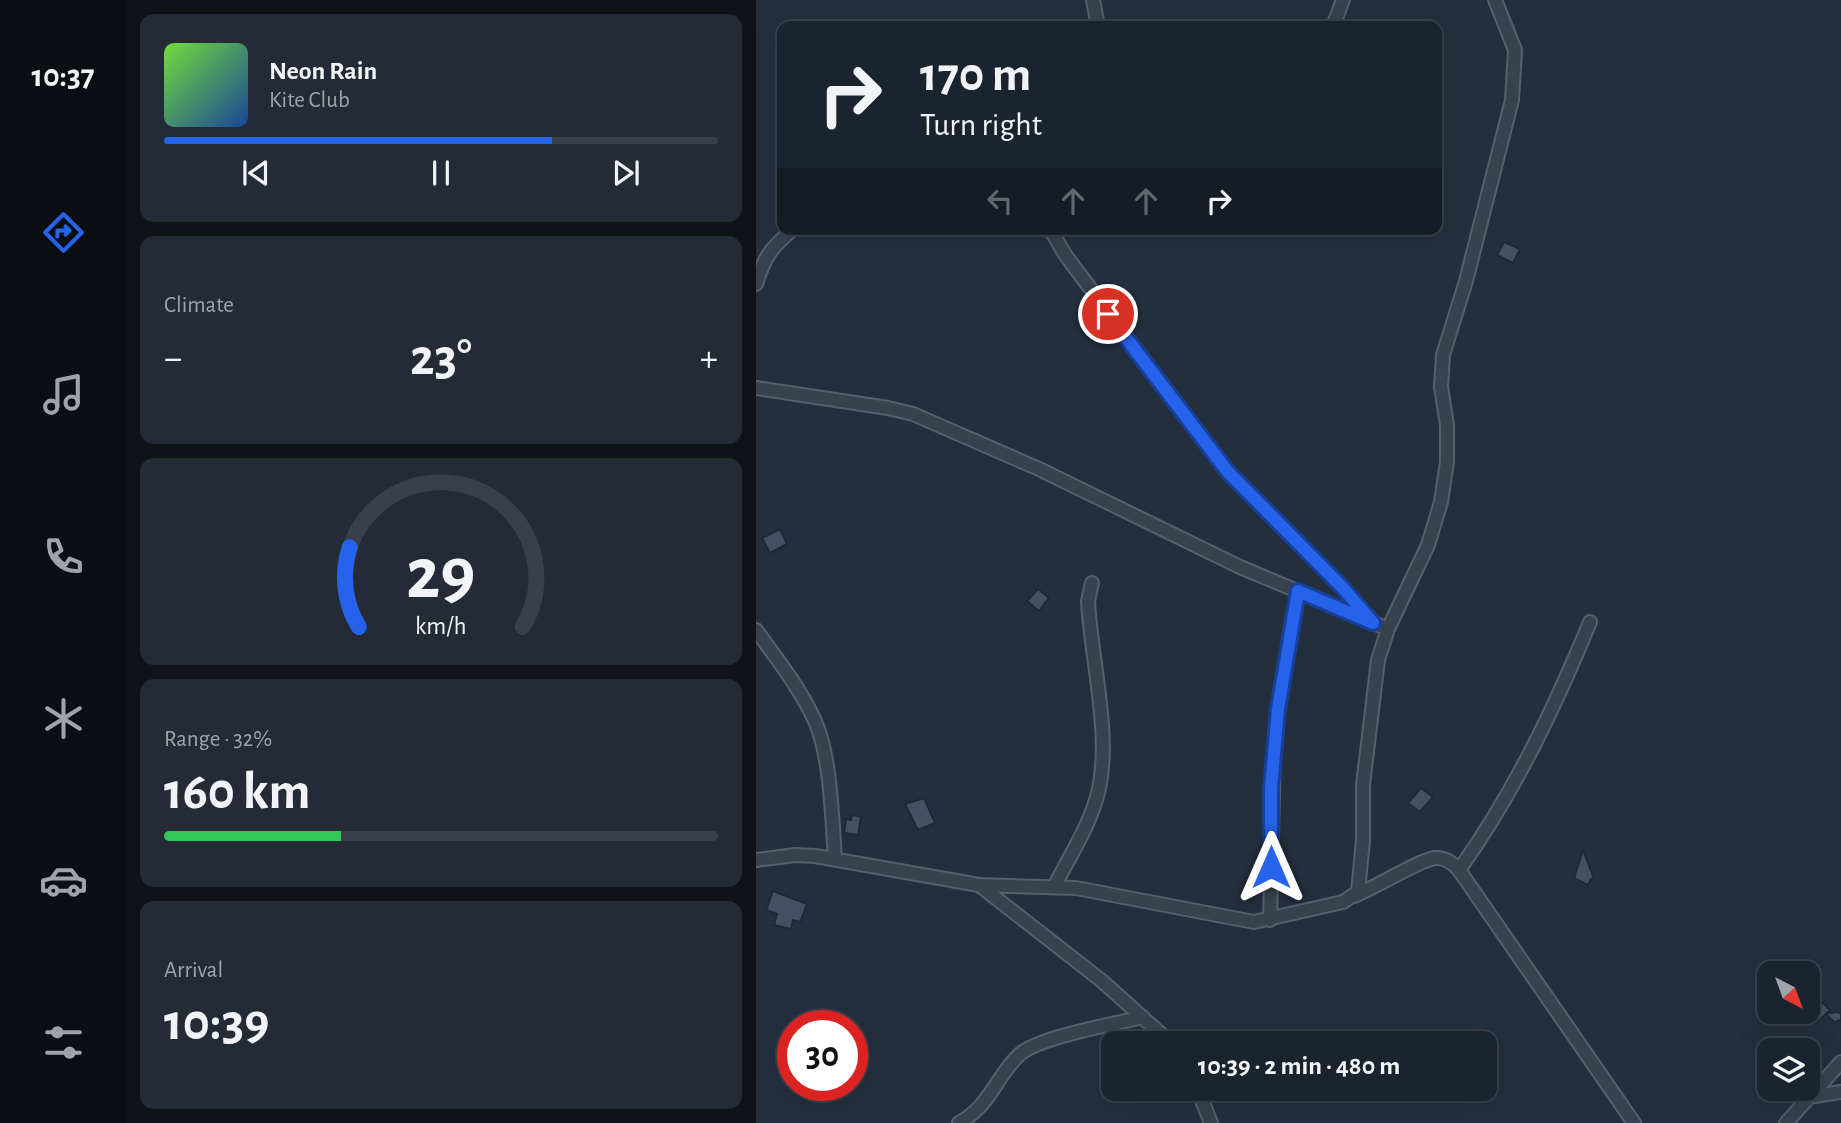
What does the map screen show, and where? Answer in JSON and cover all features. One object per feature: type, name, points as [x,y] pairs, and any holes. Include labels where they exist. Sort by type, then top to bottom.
[{"type":"street","points":[[1093,0],[1097,21]]},
{"type":"street","points":[[1335,21],[1343,0]]},
{"type":"street","points":[[1354,896],[1360,885],[1363,785],[1378,660],[1388,629],[1428,545],[1441,502],[1447,462],[1447,425],[1441,387],[1443,355],[1466,281],[1511,100],[1515,50],[1495,0]]},
{"type":"street","points":[[756,284],[770,249],[786,235]]},
{"type":"street","points":[[1054,235],[1066,256],[1228,472],[1342,587],[1373,623]]},
{"type":"street","points":[[756,388],[913,414],[1039,469],[1208,552],[1388,629]]},
{"type":"street","points":[[1054,887],[1089,817],[1100,784],[1101,736],[1088,601],[1092,583]]},
{"type":"street","points":[[1270,920],[1274,749],[1298,591]]},
{"type":"street","points":[[1460,870],[1499,813],[1531,753],[1590,622]]},
{"type":"street","points":[[756,630],[799,690],[816,722],[825,757],[835,859]]},
{"type":"street","points":[[756,860],[795,855],[835,859],[979,885],[1054,887],[1143,900],[1244,922],[1270,920],[1343,902],[1437,858],[1450,861],[1460,870],[1634,1123]]},
{"type":"street","points":[[979,885],[1102,981],[1158,1031]]},
{"type":"street","points":[[959,1123],[977,1112],[987,1101],[1022,1052],[1044,1042],[1143,1017]]},
{"type":"street","points":[[1820,1084],[1841,1062]]},
{"type":"street","points":[[1820,1095],[1841,1092]]},
{"type":"street","points":[[1202,1101],[1211,1123]]},
{"type":"street","points":[[1786,1123],[1805,1101]]},
{"type":"building","points":[[1504,242],[1520,249],[1513,263],[1497,255]]},
{"type":"building","points":[[780,529],[787,544],[770,553],[762,538]]},
{"type":"building","points":[[1038,589],[1049,598],[1039,611],[1027,601]]},
{"type":"building","points":[[1421,788],[1433,797],[1420,812],[1408,803]]},
{"type":"building","points":[[924,798],[935,823],[918,830],[905,804]]},
{"type":"building","points":[[852,815],[861,817],[858,835],[844,833],[846,819],[851,820]]},
{"type":"building","points":[[1583,850],[1594,879],[1591,879],[1588,885],[1574,878]]},
{"type":"building","points":[[773,891],[807,904],[800,922],[793,920],[791,929],[774,925],[777,914],[766,910]]},
{"type":"building","points":[[1820,1000],[1830,1010],[1827,1013],[1838,1012],[1841,1014],[1841,1020],[1834,1022],[1826,1014],[1820,1019]]},
{"type":"route","points":[[1108,314],[1228,472],[1342,587],[1373,623],[1298,591],[1274,749],[1271,867]]}]
